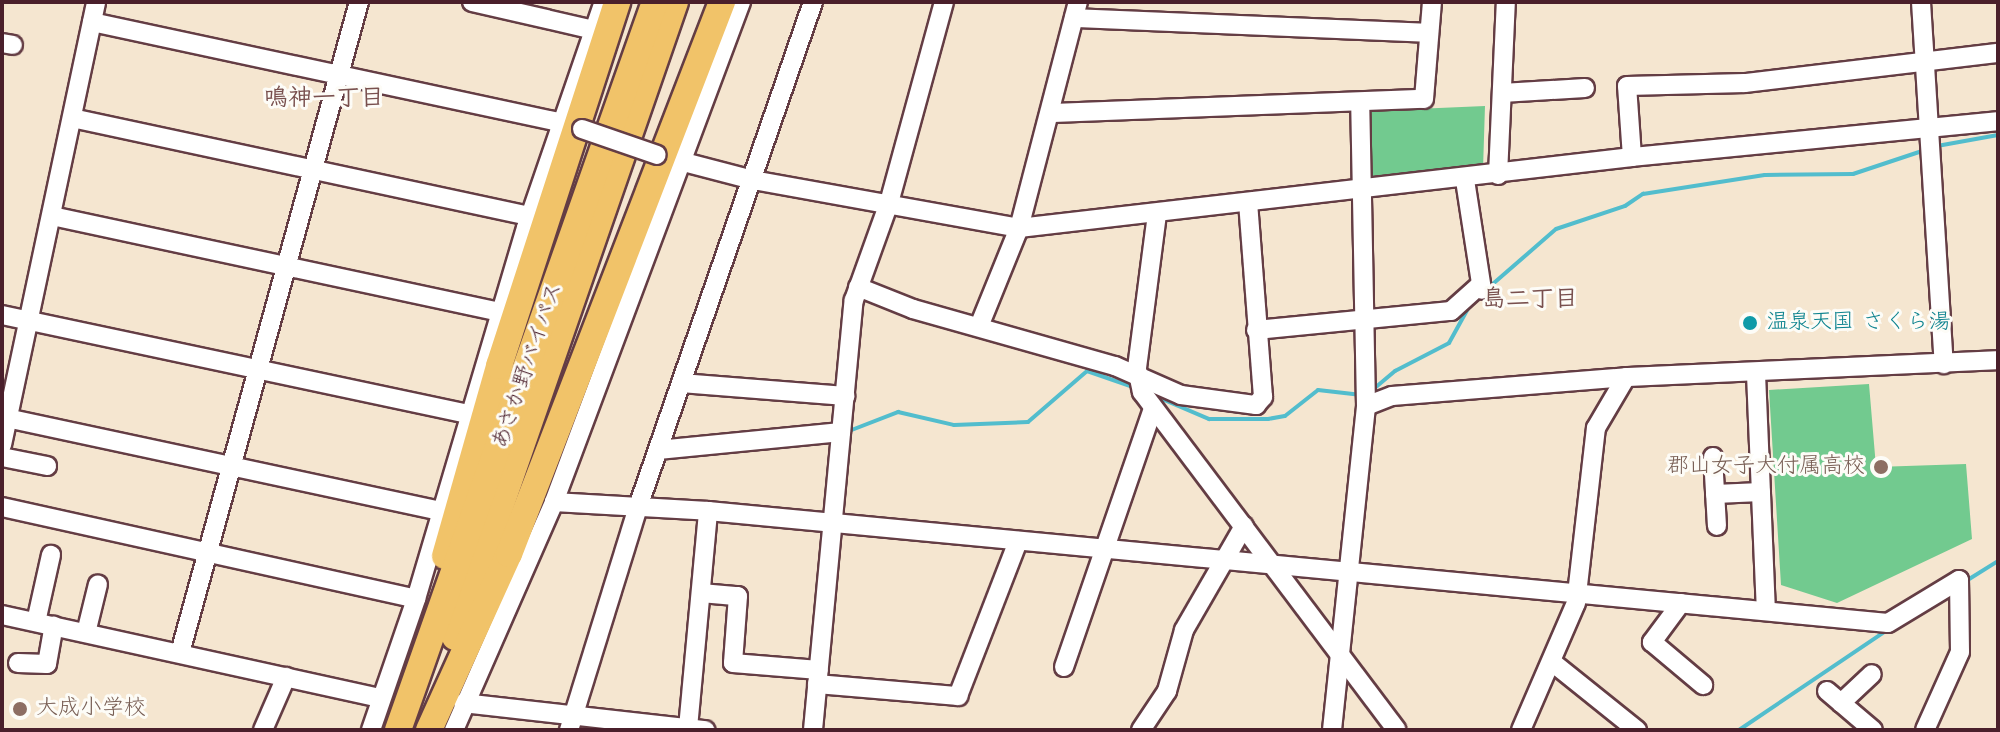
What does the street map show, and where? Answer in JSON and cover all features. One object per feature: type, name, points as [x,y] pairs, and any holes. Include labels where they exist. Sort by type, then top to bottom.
[{"type":"highway","points":[[402,718],[499,366],[574,126],[617,2]]},
{"type":"highway","name":"あさか野バイパス","points":[[402,718],[655,2]]},
{"type":"highway","name":"あさか野バイパス","points":[[422,730],[675,2]]},
{"type":"highway","points":[[429,730],[509,554],[667,158],[722,2]]},
{"type":"street","points":[[2,445],[5,417],[52,216],[96,2]]},
{"type":"street","points":[[180,653],[359,2]]},
{"type":"street","points":[[472,2],[594,30]]},
{"type":"street","points":[[371,730],[416,599],[530,216],[574,126],[594,30],[604,2]]},
{"type":"street","points":[[454,730],[463,703],[554,502],[667,158],[741,2]]},
{"type":"street","points":[[569,724],[639,504],[813,2]]},
{"type":"street","points":[[813,730],[858,287],[889,203],[944,2]]},
{"type":"street","points":[[1053,113],[1424,99],[1432,2]]},
{"type":"street","points":[[1498,175],[1506,2]]},
{"type":"street","points":[[1921,2],[1944,364]]},
{"type":"street","points":[[980,324],[1019,228],[1053,113],[1075,6],[1429,33]]},
{"type":"street","points":[[92,22],[574,126],[667,158],[753,180],[1019,228],[1465,180],[1632,157],[1998,121]]},
{"type":"street","points":[[1632,157],[1627,86],[1745,83],[1998,53]]},
{"type":"street","points":[[1502,93],[1585,88]]},
{"type":"street","points":[[1332,730],[1366,406],[1360,103]]},
{"type":"street","points":[[72,118],[530,216]]},
{"type":"street","points":[[1256,330],[1364,318],[1375,321],[1451,311],[1481,288],[1465,180]]},
{"type":"street","points":[[858,287],[913,309],[980,324],[1139,376],[1181,395],[1256,405],[1263,397],[1248,204]]},
{"type":"street","points":[[1157,214],[1139,376],[1153,408],[1397,730]]},
{"type":"street","points":[[52,216],[284,269],[499,312]]},
{"type":"street","points":[[2,315],[469,414]]},
{"type":"street","points":[[1366,406],[1392,396],[1626,377],[1756,374],[1998,360]]},
{"type":"street","points":[[1756,374],[1766,610]]},
{"type":"street","points":[[1521,730],[1578,594],[1596,428],[1626,377]]},
{"type":"street","points":[[681,383],[845,396]]},
{"type":"street","points":[[1064,667],[1153,408]]},
{"type":"street","points":[[5,417],[230,468],[441,511]]},
{"type":"street","points":[[658,450],[841,432]]},
{"type":"street","points":[[2,457],[47,466]]},
{"type":"street","points":[[1713,457],[1717,526]]},
{"type":"street","points":[[1715,494],[1761,492]]},
{"type":"street","points":[[554,502],[639,504],[1888,623],[1959,580],[1960,652],[1925,730]]},
{"type":"street","points":[[2,507],[416,599]]},
{"type":"street","points":[[463,703],[569,724],[697,729],[701,593],[708,511]]},
{"type":"street","points":[[1141,730],[1167,691],[1184,630],[1244,526]]},
{"type":"street","points":[[701,593],[738,596],[733,663],[958,696],[1018,541]]},
{"type":"street","points":[[18,663],[47,664],[45,624],[51,555]]},
{"type":"street","points":[[86,633],[98,584]]},
{"type":"street","points":[[1681,603],[1652,642],[1703,685]]},
{"type":"street","points":[[2,615],[381,698]]},
{"type":"street","points":[[1552,662],[1637,730]]},
{"type":"street","points":[[1872,674],[1834,697],[1873,730]]},
{"type":"street","points":[[263,730],[286,677]]},
{"type":"green space","points":[[1485,106],[1483,169],[1373,183],[1367,177],[1369,111]]},
{"type":"green space","points":[[1869,384],[1876,467],[1966,464],[1972,539],[1837,603],[1781,585],[1769,390]]},
{"type":"waterway","points":[[1937,146],[1998,135]]},
{"type":"waterway","points":[[1487,289],[1556,229],[1625,206],[1643,194],[1765,175],[1853,174],[1925,150]]},
{"type":"waterway","points":[[1370,392],[1395,371],[1449,343],[1471,303]]},
{"type":"waterway","points":[[849,431],[898,412],[954,425],[1028,422],[1087,371],[1136,388]]},
{"type":"waterway","points":[[1155,396],[1209,419],[1268,419],[1285,416],[1318,390],[1362,395]]},
{"type":"waterway","points":[[1966,581],[1998,561]]},
{"type":"waterway","points":[[1739,730],[1887,630]]},
{"type":"place","name":"温泉天国 さくら湯","points":[[1750,323]]},
{"type":"place","name":"郡山女子大付属高校","points":[[1881,467]]},
{"type":"place","name":"大成小学校","points":[[20,709]]},
{"type":"district","name":"鳴神一丁目","points":[[324,99]]},
{"type":"district","name":"島二丁目","points":[[1530,300]]}]
